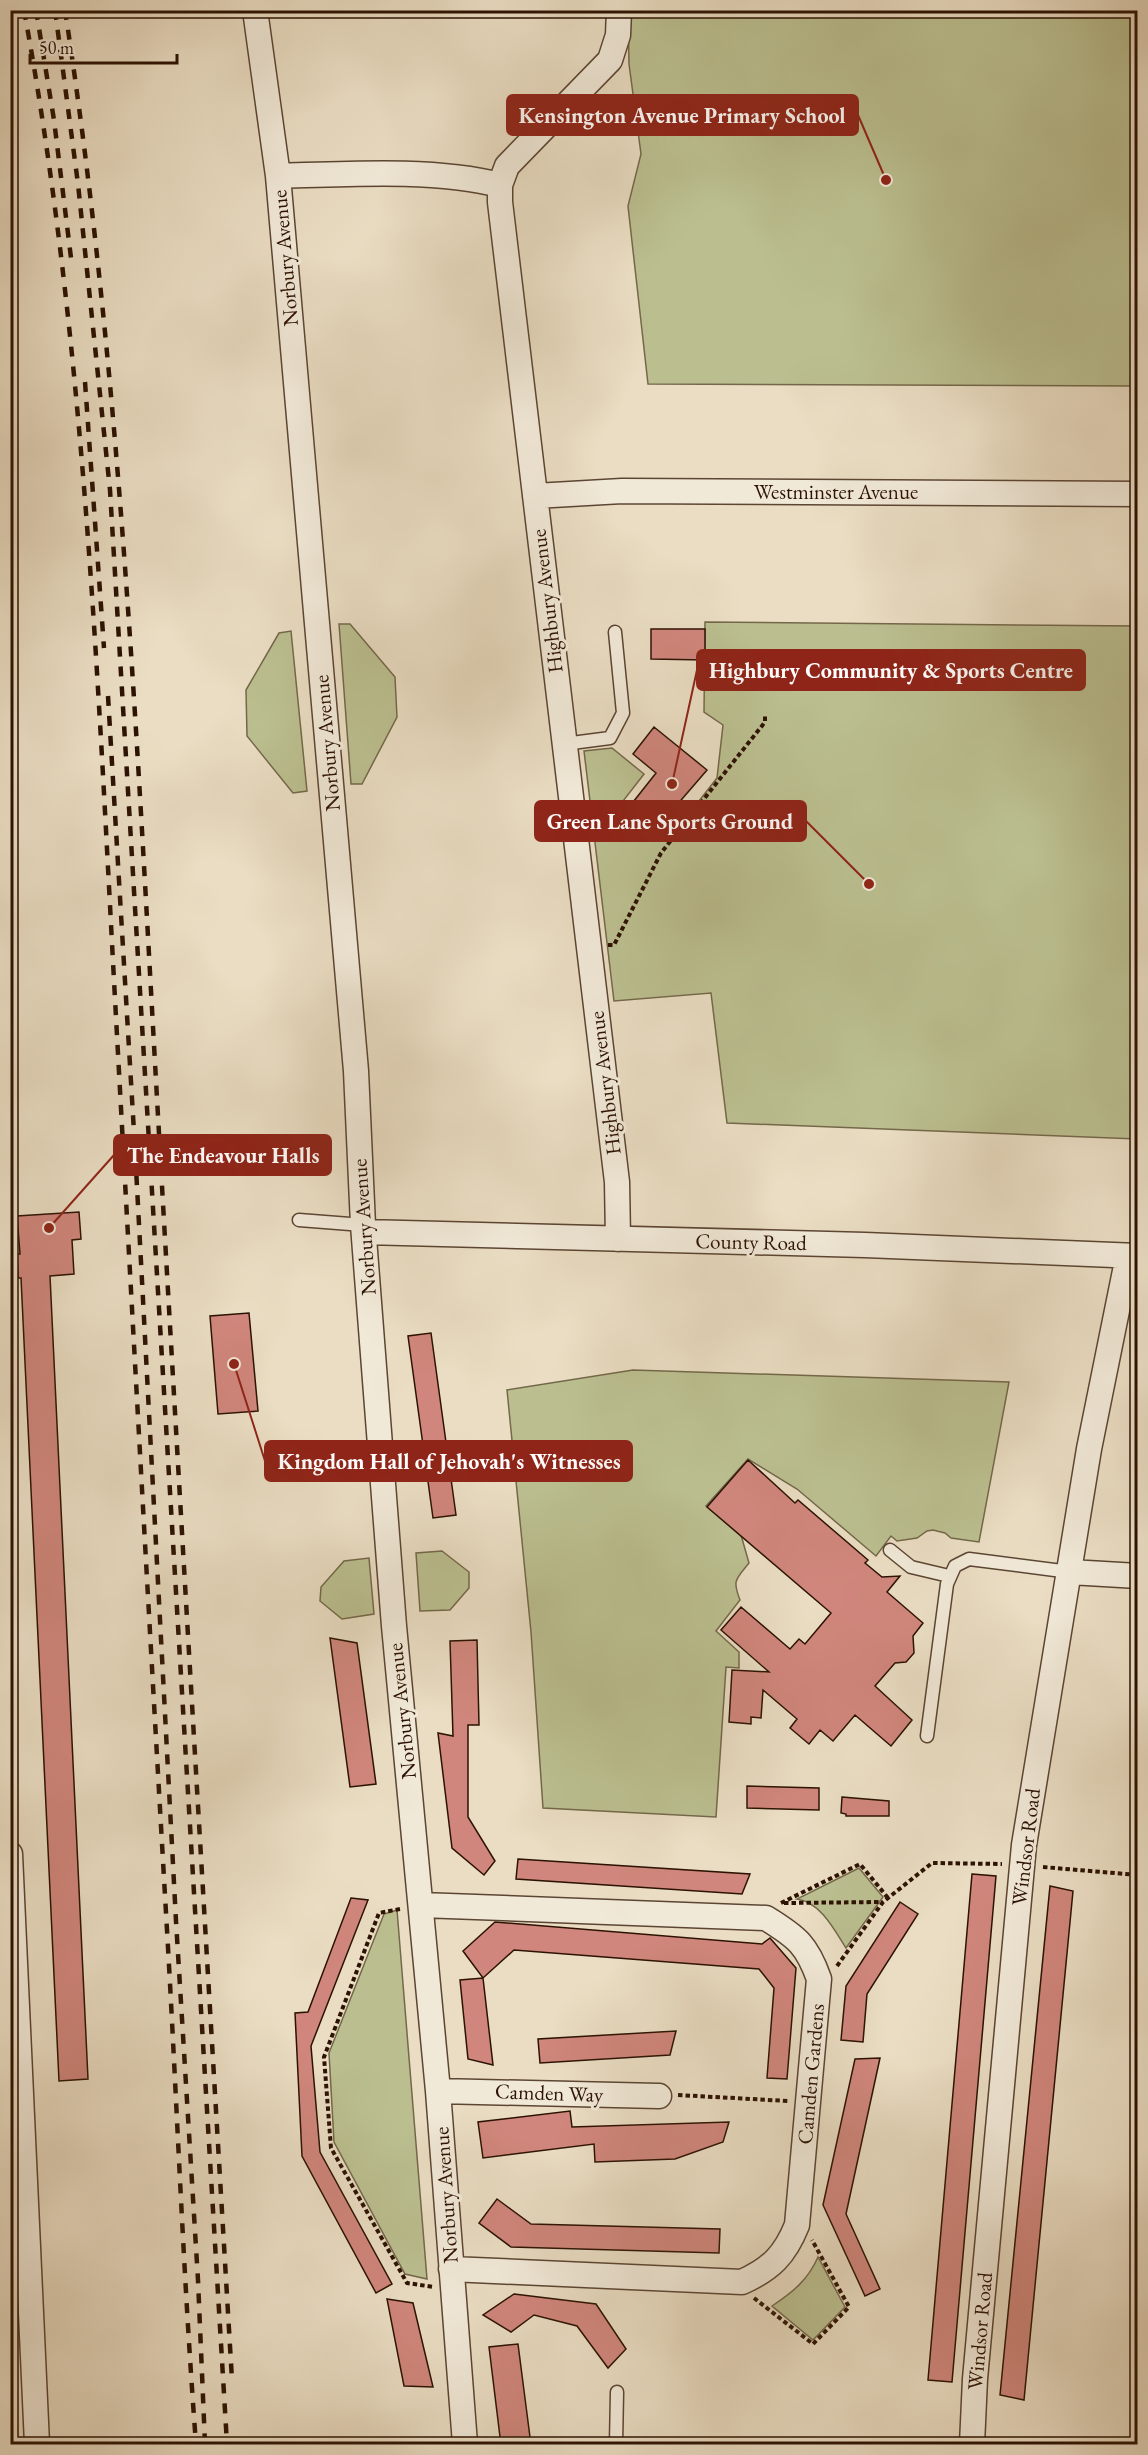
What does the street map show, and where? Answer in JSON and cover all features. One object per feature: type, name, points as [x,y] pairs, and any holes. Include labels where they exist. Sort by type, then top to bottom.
[{"type":"street","name":"Norbury Avenue","points":[[255,10],[278,176],[356,1071],[363,1228],[394,1626],[438,2091],[465,2445]]},
{"type":"street","points":[[278,176],[331,174],[425,176],[474,178],[500,185],[503,175],[514,158],[610,60],[618,36],[619,10]]},
{"type":"street","name":"Highbury Avenue","points":[[500,185],[500,202],[617,1182],[618,1239]]},
{"type":"street","name":"Westminster Avenue","points":[[535,496],[642,491],[1137,494]]},
{"type":"street","name":"County Road","points":[[363,1228],[1133,1256]]},
{"type":"street","name":"Windsor Road","points":[[972,2445],[979,2333],[1022,1865],[1089,1449],[1133,1256]]},
{"type":"street","points":[[1070,1572],[1137,1576]]},
{"type":"street","points":[[10,1854],[36,2445]]},
{"type":"street","points":[[421,1905],[773,1911]]},
{"type":"street","name":"Camden Gardens","points":[[742,2282],[759,2274],[774,2263],[789,2246],[797,2225],[809,2102],[819,1979],[810,1954],[788,1932],[773,1911]]},
{"type":"street","name":"Camden Way","points":[[438,2091],[659,2096]]},
{"type":"street","points":[[452,2280],[742,2282]]},
{"type":"lane","points":[[564,744],[610,738],[623,713],[615,632]]},
{"type":"lane","points":[[299,1220],[363,1228]]},
{"type":"lane","points":[[890,1550],[911,1567],[950,1576]]},
{"type":"lane","points":[[927,1736],[950,1576],[955,1566],[969,1559],[1070,1572]]},
{"type":"lane","points":[[616,2445],[617,2392]]},
{"type":"path","points":[[589,948],[614,945],[662,853],[765,722],[765,716]]},
{"type":"path","points":[[819,1979],[838,1965],[883,1902],[932,1863],[979,1862],[1137,1875]]},
{"type":"path","points":[[773,1911],[860,1864],[888,1898]]},
{"type":"path","points":[[773,1911],[883,1902]]},
{"type":"path","points":[[421,1905],[379,1913],[324,2057],[331,2148],[407,2283],[452,2280]]},
{"type":"path","points":[[659,2096],[682,2095],[809,2102]]},
{"type":"path","points":[[742,2282],[750,2295],[813,2344],[849,2307],[808,2234],[797,2225]]},
{"type":"green space","points":[[628,11],[1137,11],[1137,386],[648,384],[628,206],[641,154],[629,64]]},
{"type":"green space","points":[[705,622],[1137,626],[1137,1139],[727,1123],[711,993],[614,1001],[584,751],[612,748],[644,774],[623,801],[670,838],[717,778],[723,725],[704,712]]},
{"type":"green space","points":[[339,624],[350,624],[395,677],[397,717],[362,784],[351,784]]},
{"type":"green space","points":[[291,631],[307,791],[293,793],[247,736],[246,690],[279,633]]},
{"type":"green space","points":[[633,1370],[1009,1382],[979,1542],[951,1538],[945,1533],[933,1530],[917,1538],[897,1541],[891,1536],[876,1556],[797,1489],[748,1459],[706,1506],[741,1535],[749,1563],[736,1584],[740,1600],[716,1631],[739,1652],[739,1668],[726,1667],[716,1817],[543,1808],[531,1632],[507,1390]]},
{"type":"green space","points":[[442,1551],[469,1572],[469,1588],[450,1610],[420,1611],[416,1553]]},
{"type":"green space","points":[[369,1558],[374,1614],[342,1619],[320,1601],[321,1587],[344,1561]]},
{"type":"green space","points":[[859,1868],[883,1897],[846,1948],[831,1925],[813,1905],[797,1899]]},
{"type":"green space","points":[[397,1910],[427,2279],[405,2274],[334,2142],[329,2053],[384,1914]]},
{"type":"green space","points":[[818,2257],[845,2307],[813,2340],[772,2306],[799,2285],[810,2272]]},
{"type":"building","points":[[651,629],[705,629],[705,660],[651,659]]},
{"type":"building","points":[[654,727],[707,770],[657,828],[630,806],[656,773],[633,754]]},
{"type":"building","points":[[79,1212],[81,1239],[72,1240],[74,1274],[50,1276],[88,2079],[59,2081],[21,1278],[18,1278],[17,1254],[20,1254],[17,1216]]},
{"type":"building","points":[[249,1313],[258,1411],[218,1414],[210,1316]]},
{"type":"building","points":[[431,1333],[456,1515],[433,1518],[408,1336]]},
{"type":"building","points":[[748,1460],[795,1503],[798,1500],[868,1560],[865,1563],[882,1577],[900,1576],[887,1592],[923,1623],[913,1636],[914,1653],[906,1662],[895,1663],[875,1686],[912,1720],[891,1746],[855,1715],[833,1741],[820,1730],[809,1744],[790,1728],[797,1719],[763,1690],[761,1718],[751,1717],[751,1724],[729,1722],[732,1670],[769,1672],[721,1630],[741,1607],[790,1649],[799,1639],[805,1644],[831,1613],[707,1507]]},
{"type":"building","points":[[330,1638],[357,1643],[376,1784],[350,1787]]},
{"type":"building","points":[[477,1640],[479,1725],[468,1725],[468,1817],[495,1861],[484,1875],[452,1848],[438,1733],[453,1736],[450,1641]]},
{"type":"building","points":[[747,1786],[819,1788],[819,1810],[747,1808]]},
{"type":"building","points":[[842,1797],[889,1801],[889,1816],[846,1816],[841,1813]]},
{"type":"building","points":[[518,1859],[750,1874],[742,1894],[516,1879]]},
{"type":"building","points":[[972,1874],[996,1876],[952,2382],[928,2380]]},
{"type":"building","points":[[1050,1886],[1073,1891],[1024,2400],[1000,2395]]},
{"type":"building","points":[[351,1898],[368,1900],[311,2046],[320,2152],[392,2284],[376,2293],[302,2156],[295,2013],[308,2012]]},
{"type":"building","points":[[900,1902],[918,1914],[867,1994],[863,2042],[841,2040],[846,1986]]},
{"type":"building","points":[[495,1922],[762,1944],[770,1938],[796,1968],[787,2079],[767,2078],[774,1988],[759,1969],[514,1950],[483,1978],[463,1951]]},
{"type":"building","points":[[483,1978],[493,2065],[468,2059],[460,1980]]},
{"type":"building","points":[[676,2031],[670,2055],[540,2063],[538,2039]]},
{"type":"building","points":[[880,2058],[846,2214],[880,2289],[865,2296],[823,2205],[855,2059]]},
{"type":"building","points":[[570,2111],[572,2127],[729,2122],[723,2142],[675,2159],[595,2162],[594,2144],[483,2158],[478,2122]]},
{"type":"building","points":[[497,2199],[531,2224],[720,2229],[719,2253],[511,2247],[479,2223]]},
{"type":"building","points":[[514,2294],[596,2304],[626,2349],[608,2368],[577,2326],[534,2315],[511,2332],[483,2315]]},
{"type":"building","points":[[387,2299],[413,2303],[433,2387],[404,2386]]},
{"type":"building","points":[[518,2344],[531,2445],[501,2445],[489,2347]]},
{"type":"railway","points":[[24,10],[61,256],[74,379],[94,627],[196,2444]]},
{"type":"railway","points":[[36,10],[54,120],[72,266]]},
{"type":"railway","points":[[55,10],[78,184],[110,490],[227,2444]]},
{"type":"railway","points":[[65,10],[100,285],[125,562],[232,2380]]},
{"type":"railway","points":[[85,382],[104,648]]},
{"type":"railway","points":[[108,696],[198,2280],[205,2444]]},
{"type":"place","name":"Kensington Avenue Primary School","points":[[886,180]]},
{"type":"place","name":"Highbury Community & Sports Centre","points":[[672,784]]},
{"type":"place","name":"Green Lane Sports Ground","points":[[869,884]]},
{"type":"place","name":"The Endeavour Halls","points":[[49,1228]]},
{"type":"place","name":"Kingdom Hall of Jehovah's Witnesses","points":[[234,1364]]}]
